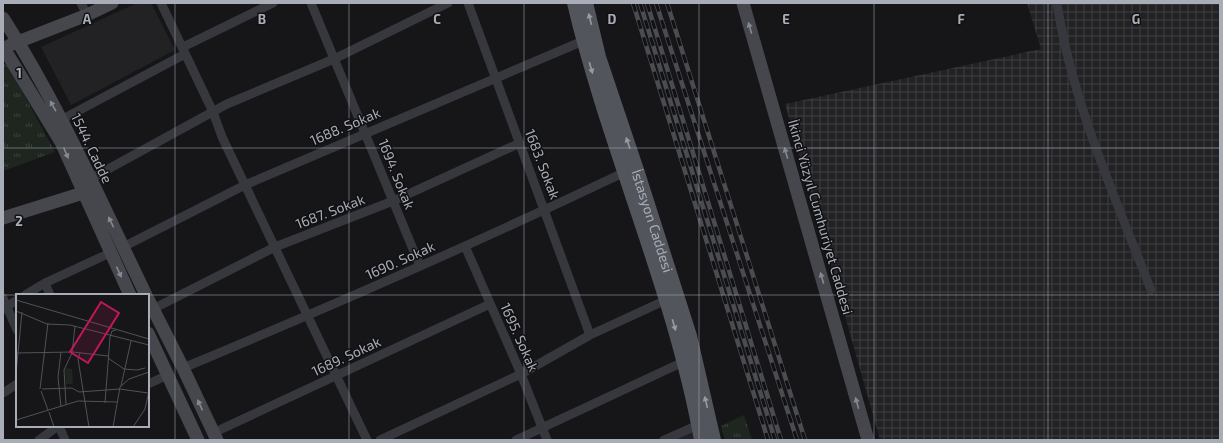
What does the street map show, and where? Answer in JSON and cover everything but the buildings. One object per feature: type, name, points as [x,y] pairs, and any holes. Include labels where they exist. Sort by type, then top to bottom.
[{"type":"main road","points":[[3,48],[87,15],[112,3]]},
{"type":"main road","name":"İstasyon Caddesi","points":[[574,3],[583,41],[600,99],[626,172],[666,300],[683,362],[701,440]]},
{"type":"main road","name":"İstasyon Caddesi","points":[[586,3],[610,90],[690,336],[714,440]]},
{"type":"main road","name":"İkinci Yüzyıl Cumhuriyet Caddesi","points":[[742,3],[868,440]]},
{"type":"main road","name":"1544. Cadde","points":[[3,18],[61,120],[146,294]]},
{"type":"main road","name":"1544. Cadde","points":[[3,48],[61,142],[130,294]]},
{"type":"main road","points":[[3,218],[83,193]]},
{"type":"main road","points":[[150,304],[184,368],[215,436]]},
{"type":"main road","points":[[149,336],[198,440]]},
{"type":"street","points":[[81,3],[87,15]]},
{"type":"street","points":[[161,3],[213,112],[222,137],[367,440]]},
{"type":"street","points":[[61,120],[273,3]]},
{"type":"street","name":"1694. Sokak","points":[[311,3],[420,266]]},
{"type":"street","name":"1683. Sokak","points":[[468,3],[590,335]]},
{"type":"street","points":[[1057,3],[1074,78],[1094,143],[1151,290]]},
{"type":"street","points":[[90,179],[213,112],[334,59],[443,4]]},
{"type":"street","name":"1688. Sokak","points":[[123,248],[246,185],[583,41]]},
{"type":"street","name":"1687. Sokak","points":[[150,304],[275,248],[393,201],[520,142]]},
{"type":"street","name":"1690. Sokak","points":[[184,368],[308,316],[545,210],[626,172]]},
{"type":"street","name":"1695. Sokak","points":[[465,246],[521,374],[547,440]]},
{"type":"street","points":[[27,294],[45,283],[110,253]]},
{"type":"street","points":[[45,283],[50,294]]},
{"type":"street","points":[[16,300],[4,304],[16,328]]},
{"type":"street","points":[[380,440],[521,374],[590,335],[666,300]]},
{"type":"street","name":"1689. Sokak","points":[[215,436],[337,376],[490,304]]},
{"type":"street","points":[[516,440],[683,362]]},
{"type":"street","points":[[149,384],[168,375]]},
{"type":"street","points":[[3,393],[16,385]]},
{"type":"street","points":[[664,440],[698,425]]},
{"type":"street","points":[[38,440],[58,427]]},
{"type":"street","points":[[59,427],[65,440]]},
{"type":"shaded area","points":[[137,3],[151,3],[175,50],[71,105],[41,47]]},
{"type":"shaded area","points":[[1027,3],[1220,3],[1220,440],[880,440],[785,104],[1041,49]]},
{"type":"shaded area","points":[[692,431],[694,440],[674,440]]},
{"type":"green space","points":[[3,64],[8,65],[55,152],[3,171]]},
{"type":"green space","points":[[744,415],[752,440],[725,440],[721,426]]},
{"type":"railway","points":[[633,3],[768,440]]},
{"type":"railway","points":[[640,3],[775,440]]},
{"type":"railway","points":[[647,3],[781,440]]},
{"type":"railway","points":[[656,3],[797,440]]},
{"type":"railway","points":[[667,3],[805,440]]}]
